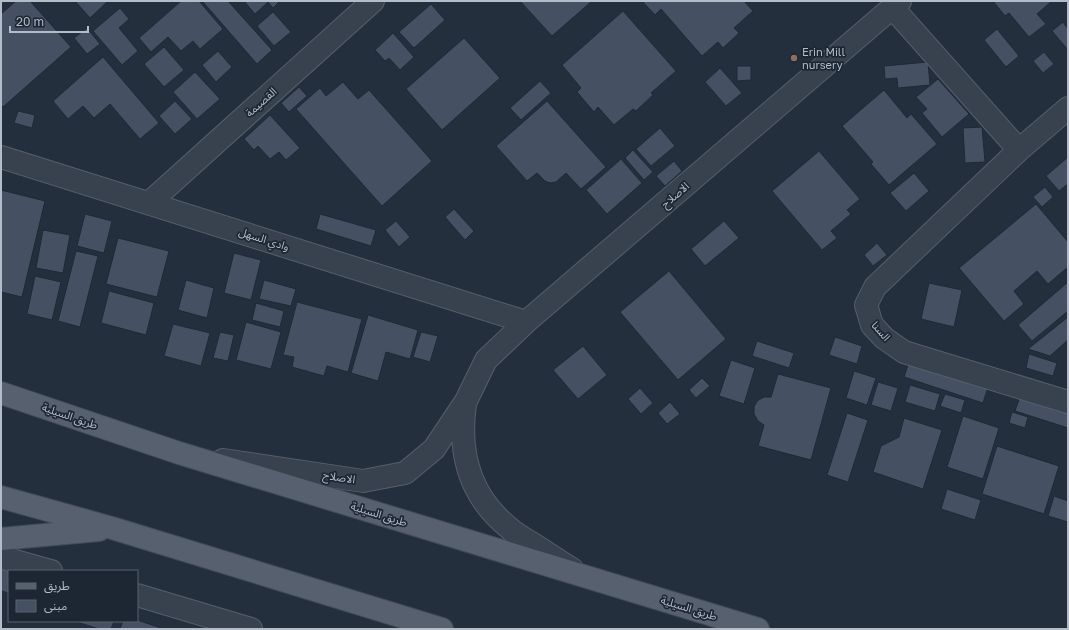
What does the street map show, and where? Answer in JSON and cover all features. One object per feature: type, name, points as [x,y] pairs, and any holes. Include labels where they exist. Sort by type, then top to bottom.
[{"type":"main road","name":"طريق السيلية","points":[[1,393],[179,453],[758,629]]},
{"type":"main road","points":[[1,497],[112,528],[442,629]]},
{"type":"main road","points":[[1,539],[112,528]]},
{"type":"street","name":"القصيمة","points":[[149,203],[373,1]]},
{"type":"street","points":[[896,4],[1019,150]]},
{"type":"street","name":"الاصلاح","points":[[179,453],[363,481],[405,473],[434,449],[466,401],[486,360],[526,322],[896,4]]},
{"type":"street","name":"السنا","points":[[1068,108],[1019,150],[875,287],[866,305],[872,325],[884,338],[904,352],[1068,402]]},
{"type":"street","name":"وادي السهل","points":[[1,157],[526,322]]},
{"type":"street","name":"الاصلاح","points":[[466,401],[463,422],[463,442],[466,461],[471,478],[488,507],[508,528],[582,576]]},
{"type":"street","points":[[1,557],[47,570]]},
{"type":"street","points":[[138,595],[251,629]]},
{"type":"building","points":[[16,1],[30,1],[71,47],[3,107],[1,105],[1,14]]},
{"type":"building","points":[[75,1],[108,1],[90,18]]},
{"type":"building","points":[[181,1],[199,1],[223,29],[200,49],[193,41],[181,51],[168,37],[151,52],[139,38]]},
{"type":"building","points":[[228,1],[272,50],[257,64],[203,2]]},
{"type":"building","points":[[244,1],[280,1],[273,8],[268,2],[255,14]]},
{"type":"building","points":[[520,1],[592,1],[552,36]]},
{"type":"building","points":[[642,1],[744,1],[753,11],[734,28],[739,33],[723,48],[718,42],[702,56],[661,9],[655,15]]},
{"type":"building","points":[[993,1],[1052,1],[1037,14],[1046,24],[1029,37],[1009,13],[1005,16]]},
{"type":"building","points":[[431,4],[445,20],[414,48],[399,32]]},
{"type":"building","points":[[120,8],[129,19],[119,28],[138,51],[122,65],[93,31]]},
{"type":"building","points":[[623,11],[676,71],[651,93],[653,95],[636,111],[633,109],[614,125],[598,107],[594,112],[577,92],[581,88],[562,65]]},
{"type":"building","points":[[273,12],[291,32],[274,46],[257,26]]},
{"type":"building","points":[[1063,22],[1068,29],[1068,50],[1052,31]]},
{"type":"building","points":[[87,28],[100,44],[87,54],[74,38]]},
{"type":"building","points":[[997,29],[1019,56],[1006,67],[984,40]]},
{"type":"building","points":[[393,33],[414,57],[400,70],[389,58],[385,61],[375,50]]},
{"type":"building","points":[[464,38],[500,78],[442,130],[406,89]]},
{"type":"building","points":[[164,47],[184,70],[164,87],[144,64]]},
{"type":"building","points":[[218,51],[232,67],[216,82],[202,65]]},
{"type":"building","points":[[1044,52],[1054,64],[1043,73],[1033,61]]},
{"type":"building","points":[[103,57],[159,123],[140,139],[110,104],[94,118],[83,106],[68,119],[53,101]]},
{"type":"building","points":[[928,62],[930,85],[898,88],[897,78],[885,79],[884,66]]},
{"type":"building","points":[[737,66],[751,66],[751,80],[737,81]]},
{"type":"building","points":[[720,68],[742,93],[726,106],[705,82]]},
{"type":"building","points":[[195,72],[220,99],[197,119],[173,92]]},
{"type":"building","points":[[938,79],[969,114],[942,137],[922,113],[927,109],[916,97]]},
{"type":"building","points":[[540,81],[551,93],[521,120],[510,108]]},
{"type":"building","points":[[343,82],[358,99],[369,90],[432,161],[382,206],[296,109],[320,88],[326,96]]},
{"type":"building","points":[[299,87],[307,96],[289,112],[281,103]]},
{"type":"building","points":[[884,90],[907,118],[911,114],[937,144],[889,185],[871,164],[873,162],[842,126]]},
{"type":"building","points":[[175,101],[192,119],[175,134],[159,116]]},
{"type":"building","points":[[547,101],[606,167],[581,189],[566,173],[556,182],[550,183],[545,181],[537,173],[527,181],[496,146]]},
{"type":"building","points":[[18,111],[35,115],[32,128],[14,123]]},
{"type":"building","points":[[270,115],[300,148],[286,160],[279,152],[270,159],[258,146],[254,150],[244,139]]},
{"type":"building","points":[[982,127],[985,162],[965,163],[963,128]]},
{"type":"building","points":[[660,128],[675,146],[651,166],[636,149]]},
{"type":"building","points":[[633,150],[653,172],[644,180],[625,158]]},
{"type":"building","points":[[819,151],[860,199],[847,210],[851,214],[831,231],[837,238],[822,250],[772,191]]},
{"type":"building","points":[[1068,157],[1068,184],[1059,191],[1046,176]]},
{"type":"building","points":[[621,159],[642,183],[607,214],[586,190]]},
{"type":"building","points":[[674,161],[682,171],[665,186],[656,176]]},
{"type":"building","points":[[914,173],[929,191],[906,211],[890,193]]},
{"type":"building","points":[[1045,187],[1053,197],[1042,207],[1033,197]]},
{"type":"building","points":[[1,190],[45,201],[22,297],[1,292]]},
{"type":"building","points":[[1036,204],[1068,242],[1068,267],[1048,284],[1037,271],[1014,291],[1024,304],[1004,321],[959,268]]},
{"type":"building","points":[[454,209],[474,231],[465,240],[445,217]]},
{"type":"building","points":[[85,214],[112,221],[104,253],[77,246]]},
{"type":"building","points":[[320,214],[376,230],[371,246],[316,229]]},
{"type":"building","points":[[396,221],[410,237],[399,247],[385,230]]},
{"type":"building","points":[[724,221],[739,238],[705,266],[691,249]]},
{"type":"building","points":[[43,230],[70,235],[63,273],[36,268]]},
{"type":"building","points":[[118,238],[169,251],[157,297],[106,284]]},
{"type":"building","points":[[877,243],[887,255],[873,266],[864,255]]},
{"type":"building","points":[[76,251],[98,256],[80,327],[58,321]]},
{"type":"building","points":[[234,253],[261,260],[251,300],[224,293]]},
{"type":"building","points":[[669,271],[726,339],[678,380],[620,312]]},
{"type":"building","points":[[35,276],[61,282],[52,320],[27,314]]},
{"type":"building","points":[[186,280],[214,288],[207,318],[178,310]]},
{"type":"building","points":[[264,280],[296,289],[291,306],[259,299]]},
{"type":"building","points":[[1068,282],[1068,311],[1032,341],[1018,325]]},
{"type":"building","points":[[929,283],[962,290],[954,327],[921,319]]},
{"type":"building","points":[[109,291],[154,303],[146,335],[101,323]]},
{"type":"building","points":[[297,302],[362,319],[348,372],[327,366],[324,376],[292,367],[294,357],[283,355]]},
{"type":"building","points":[[256,303],[284,311],[280,327],[252,320]]},
{"type":"building","points":[[368,315],[418,330],[410,359],[386,352],[378,381],[351,373]]},
{"type":"building","points":[[1068,317],[1068,340],[1050,356],[1028,349]]},
{"type":"building","points":[[246,322],[281,332],[271,369],[236,360]]},
{"type":"building","points":[[173,324],[210,333],[201,366],[164,356]]},
{"type":"building","points":[[220,332],[234,335],[228,361],[213,358]]},
{"type":"building","points":[[421,332],[438,336],[430,362],[413,357]]},
{"type":"building","points":[[835,337],[862,346],[857,364],[829,355]]},
{"type":"building","points":[[757,341],[794,353],[789,368],[752,356]]},
{"type":"building","points":[[583,346],[607,375],[578,399],[553,370]]},
{"type":"building","points":[[1029,354],[1057,363],[1053,376],[1026,368]]},
{"type":"building","points":[[731,360],[755,368],[744,404],[719,396]]},
{"type":"building","points":[[909,362],[988,387],[983,403],[904,377]]},
{"type":"building","points":[[854,371],[876,378],[867,405],[846,398]]},
{"type":"building","points":[[778,374],[831,388],[811,460],[758,446],[764,425],[758,421],[754,414],[754,407],[757,401],[764,397],[771,397]]},
{"type":"building","points":[[702,378],[710,386],[696,398],[689,390]]},
{"type":"building","points":[[878,382],[898,388],[891,411],[871,405]]},
{"type":"building","points":[[910,385],[940,394],[935,411],[905,402]]},
{"type":"building","points":[[640,388],[653,403],[641,414],[628,399]]},
{"type":"building","points":[[945,394],[965,400],[961,413],[940,406]]},
{"type":"building","points":[[1020,397],[1068,413],[1068,428],[1015,411]]},
{"type":"building","points":[[670,402],[680,414],[667,424],[658,413]]},
{"type":"building","points":[[1012,412],[1028,417],[1025,428],[1009,423]]},
{"type":"building","points":[[847,413],[868,420],[848,482],[827,475]]},
{"type":"building","points":[[963,416],[999,428],[983,479],[947,467]]},
{"type":"building","points":[[904,418],[942,430],[923,489],[873,472],[881,446],[899,437]]},
{"type":"building","points":[[997,446],[1059,466],[1044,514],[982,494]]},
{"type":"building","points":[[947,489],[981,500],[975,520],[941,509]]},
{"type":"building","points":[[1054,496],[1068,501],[1068,522],[1048,516]]},
{"type":"building","points":[[1,566],[13,570],[8,570],[8,593],[1,591]]},
{"type":"building","points":[[138,620],[164,629],[120,629],[123,622],[138,622]]},
{"type":"building","points":[[77,622],[114,622],[111,629],[99,629]]},
{"type":"place","name":"Erin Mill nursery","points":[[794,58]]}]
